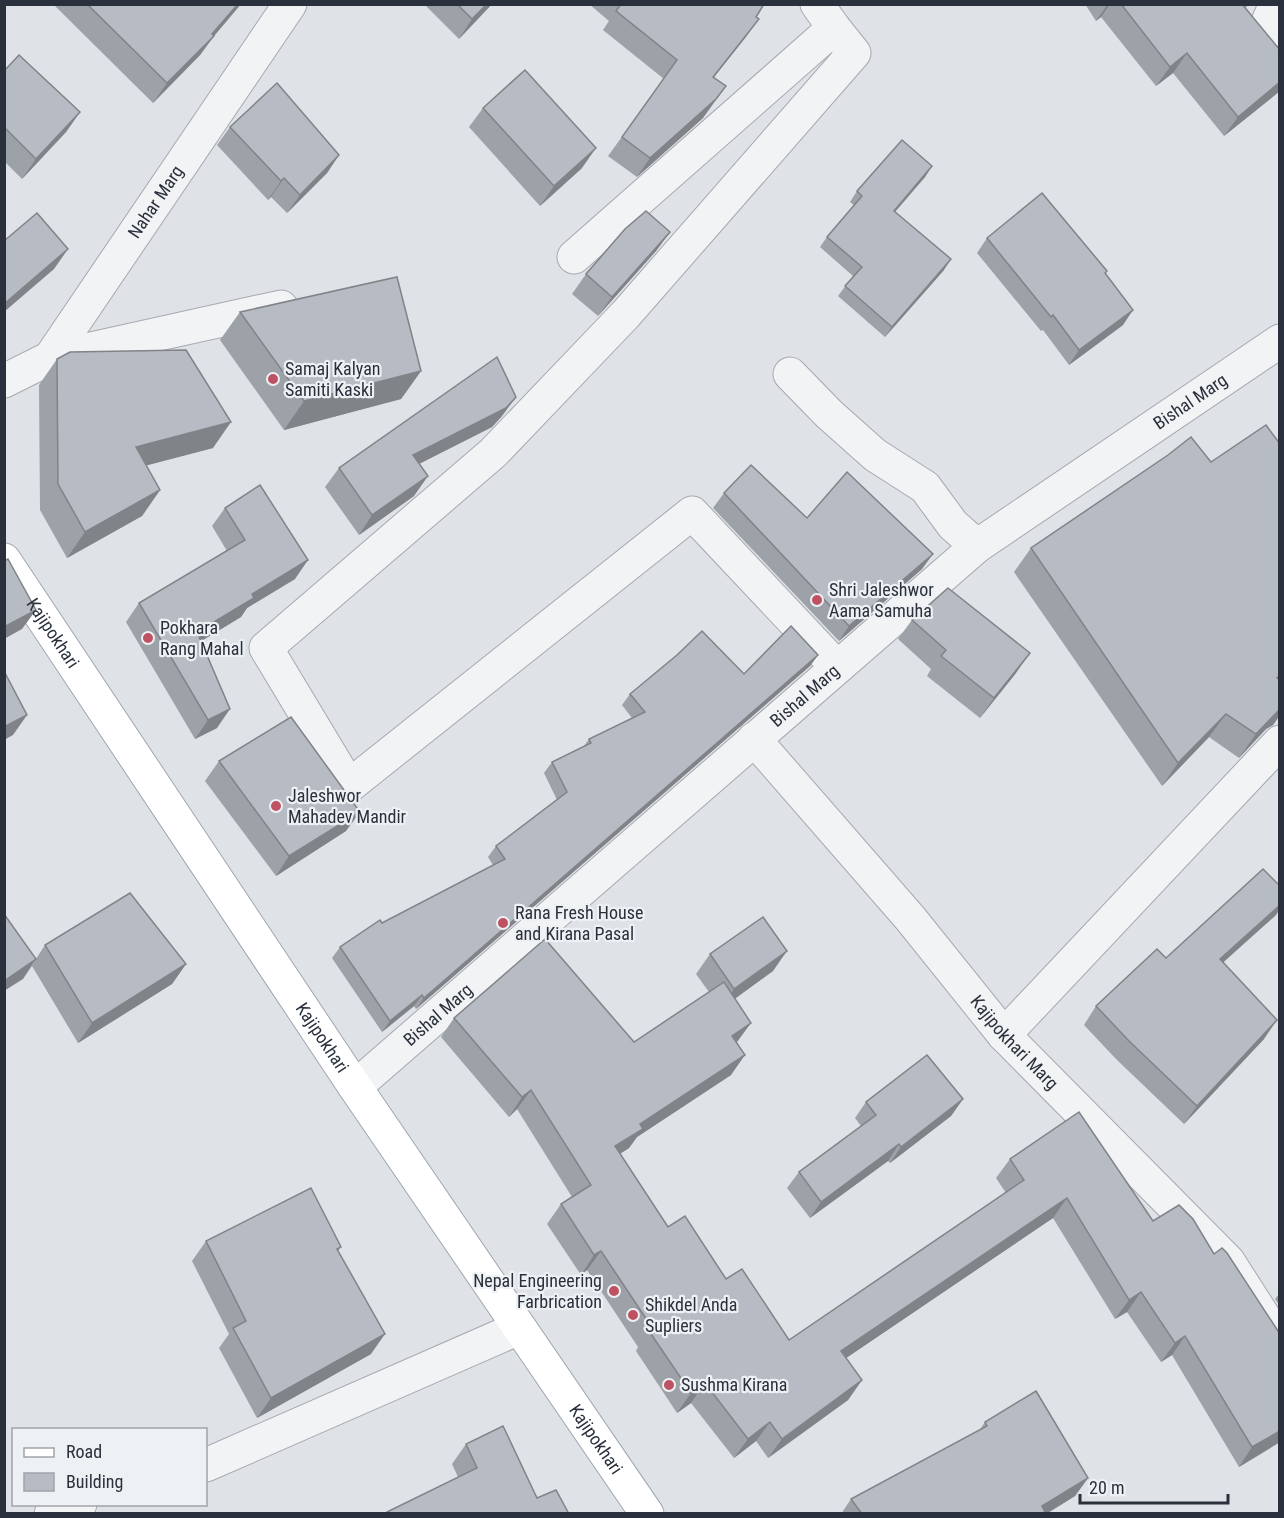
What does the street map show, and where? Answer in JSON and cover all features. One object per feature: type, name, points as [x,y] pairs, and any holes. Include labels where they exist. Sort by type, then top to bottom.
[{"type":"main road","name":"Kajipokhari","points":[[4,560],[355,1087],[647,1514]]},
{"type":"street","name":"Nahar Marg","points":[[4,381],[50,358],[290,4]]},
{"type":"street","points":[[1276,4],[1267,24],[1280,44]]},
{"type":"street","points":[[574,257],[826,16],[854,53],[626,314],[493,453],[266,648],[349,786],[692,513],[837,667]]},
{"type":"street","points":[[50,358],[313,300]]},
{"type":"street","name":"Bishal Marg","points":[[355,1087],[977,546],[1280,341]]},
{"type":"street","points":[[790,374],[829,414],[875,455],[925,487],[953,525],[977,546]]},
{"type":"street","name":"Kajipokhari Marg","points":[[754,739],[910,918],[1004,1035],[1228,1261],[1280,1342]]},
{"type":"street","points":[[1004,1035],[1280,742]]},
{"type":"street","points":[[207,1465],[519,1328]]},
{"type":"street","points":[[51,1514],[74,1506]]},
{"type":"building","points":[[87,4],[238,4],[212,34],[214,36],[167,83]]},
{"type":"building","points":[[457,4],[487,4],[472,19]]},
{"type":"building","points":[[621,4],[764,4],[756,17],[759,19],[713,77],[726,86],[716,99],[650,158],[622,137],[677,60],[616,11]]},
{"type":"building","points":[[1121,4],[1242,4],[1280,50],[1280,82],[1238,117],[1187,53],[1170,67]]},
{"type":"building","points":[[19,55],[80,112],[36,159],[4,127],[4,69]]},
{"type":"building","points":[[525,70],[596,148],[554,186],[483,108]]},
{"type":"building","points":[[277,83],[339,155],[300,195],[284,178],[281,181],[230,127]]},
{"type":"building","points":[[902,140],[932,166],[894,211],[951,259],[892,327],[845,286],[862,267],[827,237],[862,196],[857,191]]},
{"type":"building","points":[[1042,193],[1107,271],[1105,273],[1133,310],[1079,350],[1053,315],[1051,317],[987,238]]},
{"type":"building","points":[[646,211],[670,232],[612,297],[586,274],[625,229]]},
{"type":"building","points":[[37,213],[68,249],[4,304],[4,241]]},
{"type":"building","points":[[397,277],[421,371],[304,401],[240,312]]},
{"type":"building","points":[[186,350],[231,422],[136,447],[160,490],[85,532],[58,484],[57,359],[70,352]]},
{"type":"building","points":[[497,357],[516,397],[506,408],[413,455],[428,476],[372,515],[339,468]]},
{"type":"building","points":[[1266,425],[1280,444],[1280,675],[1277,678],[1280,680],[1280,709],[1256,734],[1226,714],[1178,763],[1031,548],[1191,437],[1211,462]]},
{"type":"building","points":[[751,465],[807,518],[847,472],[933,554],[849,626],[724,493]]},
{"type":"building","points":[[260,485],[308,560],[252,594],[254,598],[197,632],[230,709],[208,720],[139,603],[245,540],[225,508]]},
{"type":"building","points":[[8,559],[36,610],[4,627],[4,561]]},
{"type":"building","points":[[948,588],[1030,653],[994,698],[941,656],[946,650],[912,620]]},
{"type":"building","points":[[791,626],[818,655],[424,998],[422,995],[390,1021],[340,947],[380,920],[382,923],[505,859],[496,846],[567,792],[552,762],[591,743],[589,739],[645,712],[630,694],[702,631],[744,674]]},
{"type":"building","points":[[4,671],[27,715],[4,727]]},
{"type":"building","name":"Jaleshwor Mahadev Mandir","points":[[291,717],[360,812],[289,856],[219,761]]},
{"type":"building","points":[[1263,869],[1280,886],[1280,905],[1220,959],[1277,1020],[1197,1106],[1096,1006],[1157,949],[1166,958]]},
{"type":"building","points":[[130,893],[186,964],[92,1023],[45,945]]},
{"type":"building","points":[[4,914],[36,959],[4,981]]},
{"type":"building","points":[[763,917],[787,951],[734,989],[710,954]]},
{"type":"building","points":[[545,939],[634,1042],[724,982],[751,1023],[732,1036],[745,1055],[640,1124],[643,1129],[615,1146],[668,1227],[685,1216],[726,1279],[742,1269],[789,1340],[1024,1180],[1010,1159],[1079,1112],[1153,1221],[1179,1205],[1193,1219],[1214,1254],[1222,1248],[1227,1253],[1280,1334],[1280,1431],[1252,1447],[1185,1336],[1175,1343],[1141,1292],[1129,1300],[1067,1198],[841,1351],[862,1380],[782,1439],[770,1422],[748,1439],[705,1383],[691,1393],[649,1331],[653,1329],[601,1251],[594,1255],[561,1204],[591,1185],[531,1090],[522,1097],[454,1018]]},
{"type":"building","points":[[927,1055],[963,1099],[901,1147],[899,1144],[821,1202],[799,1172],[876,1115],[866,1102]]},
{"type":"building","points":[[311,1188],[341,1247],[337,1249],[385,1334],[271,1398],[233,1328],[246,1321],[206,1241]]},
{"type":"building","points":[[1036,1391],[1088,1478],[1042,1506],[1046,1514],[862,1514],[851,1499],[987,1426],[985,1422]]},
{"type":"building","points":[[503,1426],[537,1498],[556,1490],[569,1514],[387,1514],[477,1468],[466,1444]]},
{"type":"place","name":"Samaj Kalyan Samiti Kaski","points":[[273,379]]},
{"type":"place","name":"Shri Jaleshwor Aama Samuha","points":[[817,600]]},
{"type":"place","name":"Pokhara Rang Mahal","points":[[148,638]]},
{"type":"place","name":"Jaleshwor Mahadev Mandir","points":[[276,806]]},
{"type":"place","name":"Rana Fresh House and Kirana Pasal","points":[[503,923]]},
{"type":"place","name":"Nepal Engineering Farbrication","points":[[614,1291]]},
{"type":"place","name":"Shikdel Anda Supliers","points":[[633,1315]]},
{"type":"place","name":"Sushma Kirana","points":[[669,1385]]}]
